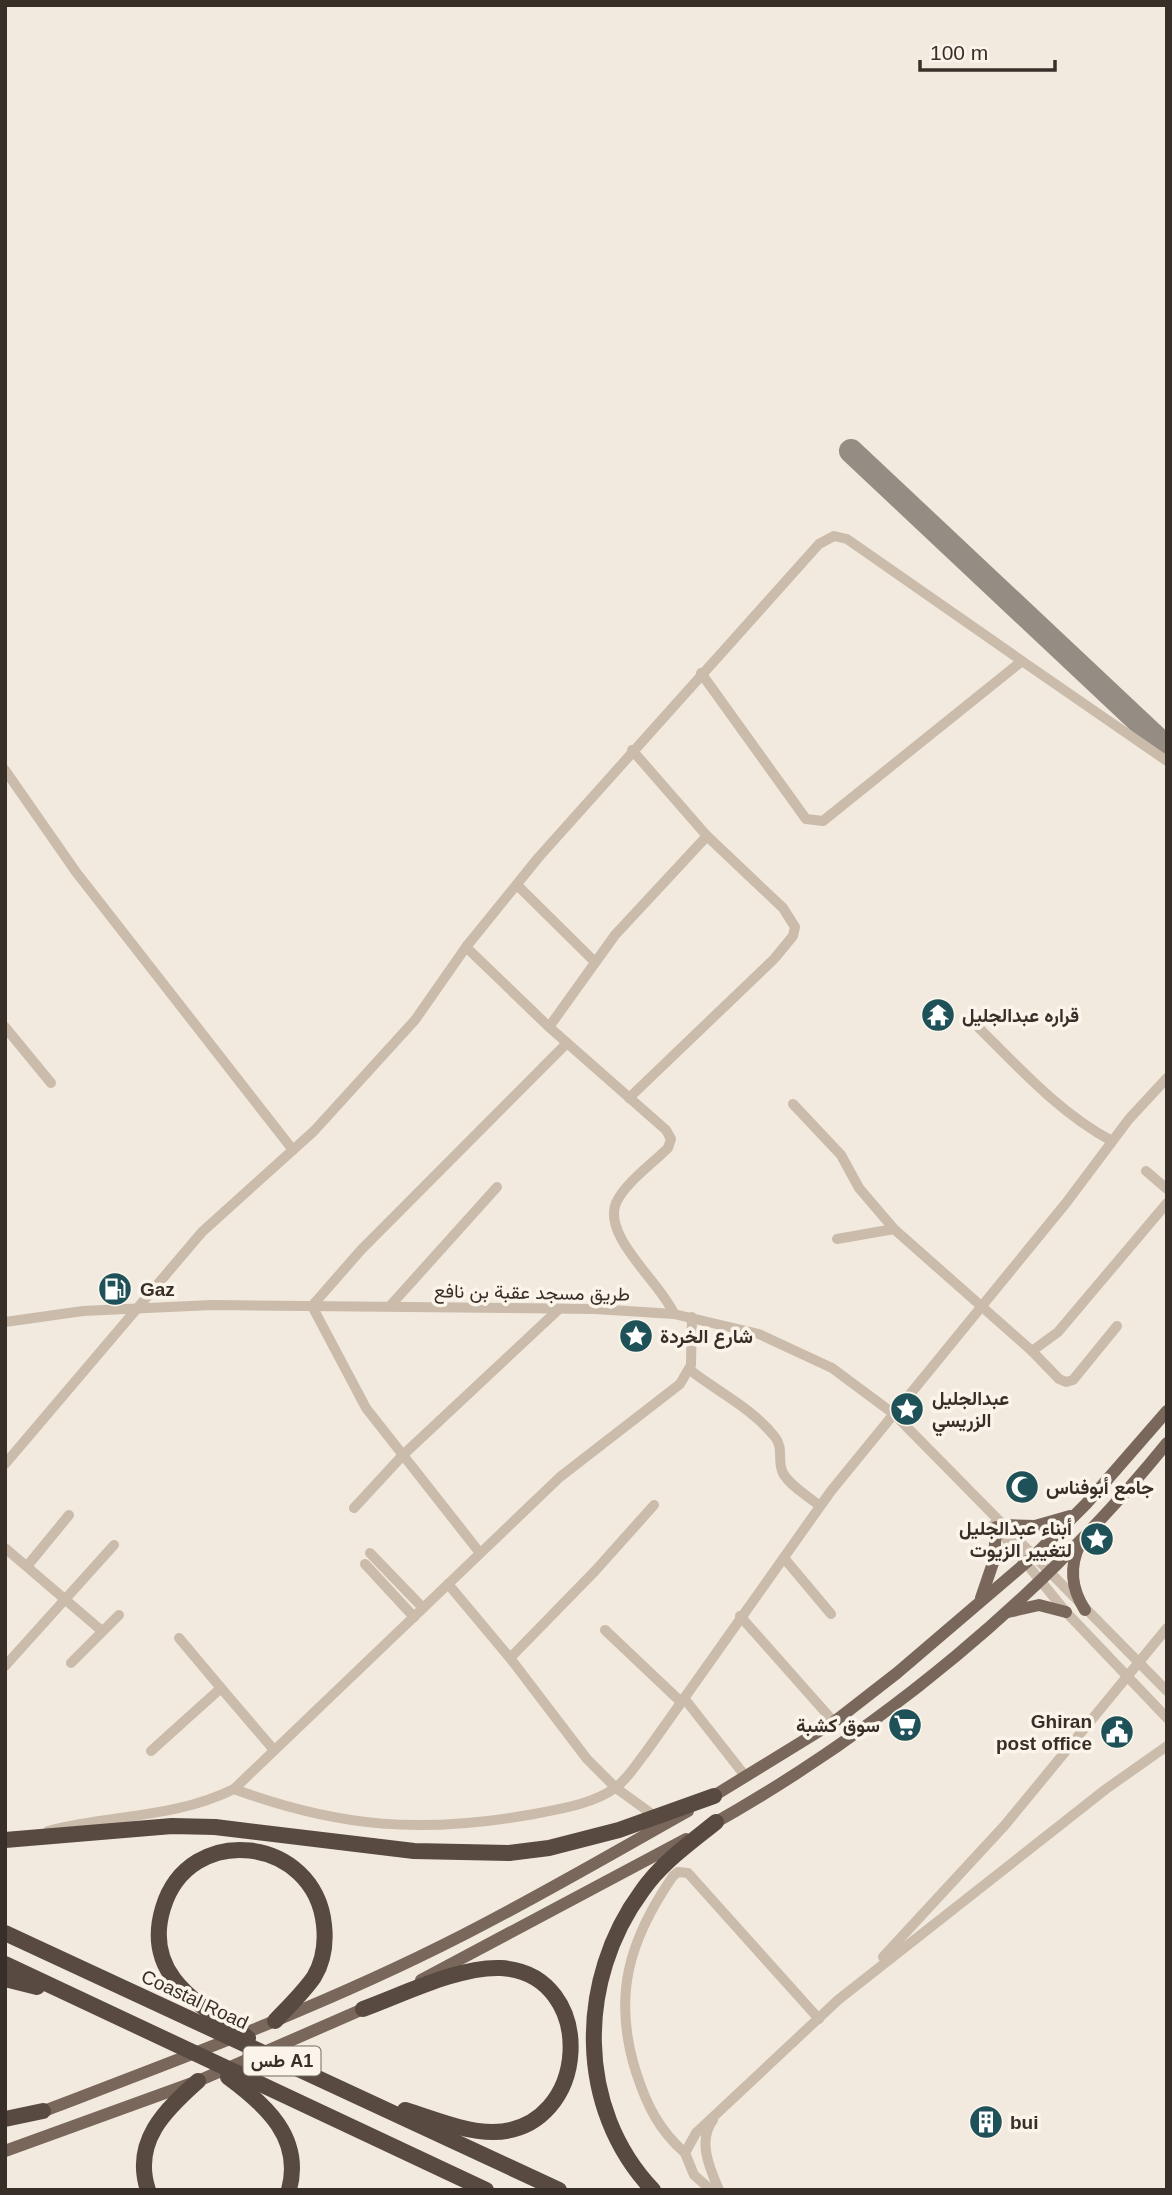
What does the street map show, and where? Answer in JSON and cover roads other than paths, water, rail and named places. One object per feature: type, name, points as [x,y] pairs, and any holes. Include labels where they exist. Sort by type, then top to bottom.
[{"type":"highway","points":[[5,1840],[172,1826],[215,1826],[414,1851],[509,1853],[549,1848],[656,1817],[714,1796]]},
{"type":"highway","points":[[653,2190],[635,2171],[601,2099],[594,2059],[597,1984],[622,1921],[642,1889],[667,1862],[716,1822]]},
{"type":"highway","points":[[269,2023],[314,1976],[324,1946],[323,1911],[314,1891],[302,1875],[284,1860],[264,1852],[240,1849],[218,1852],[199,1861],[174,1883],[160,1916],[160,1955],[169,1975],[198,2005],[285,2063]]},
{"type":"highway","name":"Coastal Road","points":[[5,1933],[559,2190]]},
{"type":"highway","name":"طس A1","points":[[5,1964],[486,2190]]},
{"type":"highway","points":[[347,2093],[466,2128],[492,2132],[515,2128],[536,2118],[563,2087],[570,2068],[571,2039],[568,2021],[542,1984],[519,1972],[501,1968],[478,1970],[363,2009]]},
{"type":"highway","points":[[5,1979],[92,2004]]},
{"type":"highway","points":[[204,2058],[257,2100],[285,2134],[292,2155],[289,2190]]},
{"type":"highway","points":[[148,2190],[144,2167],[150,2133],[158,2119],[198,2081]]},
{"type":"highway","points":[[5,2119],[43,2111]]},
{"type":"main road","points":[[5,2126],[153,2071],[269,2023],[461,1936],[746,1777],[834,1722],[897,1673],[1025,1565],[1074,1515],[1167,1411]]},
{"type":"main road","points":[[5,2151],[198,2081],[292,2042],[479,1951],[716,1822],[856,1732],[954,1656],[1085,1536],[1167,1443]]},
{"type":"main road","points":[[980,1601],[992,1570],[997,1522],[1035,1525],[1074,1515]]},
{"type":"main road","points":[[1085,1536],[1075,1556],[1072,1578],[1085,1610]]},
{"type":"main road","points":[[999,1617],[1011,1610],[1032,1605],[1066,1612]]},
{"type":"street","points":[[5,1464],[141,1307],[170,1267],[215,1219],[293,1150],[346,1098],[415,1020],[466,947],[632,750],[820,544],[834,536],[847,539],[1167,761]]},
{"type":"street","points":[[701,673],[806,819],[816,822],[823,821],[1022,662]]},
{"type":"street","points":[[629,1098],[774,959],[793,936],[794,927],[783,908],[707,836],[632,750]]},
{"type":"street","points":[[5,770],[76,872],[293,1150]]},
{"type":"street","points":[[549,1027],[615,935],[707,836]]},
{"type":"street","points":[[517,885],[596,962]]},
{"type":"street","points":[[466,947],[567,1044],[666,1130],[671,1139],[668,1147],[621,1196],[614,1212],[614,1223],[636,1259],[668,1299],[674,1314]]},
{"type":"street","points":[[5,1027],[51,1083]]},
{"type":"street","points":[[979,1028],[1052,1098],[1090,1129],[1112,1141]]},
{"type":"street","points":[[480,1553],[366,1408],[312,1306],[361,1250],[567,1044]]},
{"type":"street","points":[[234,1789],[283,1807],[331,1819],[414,1826],[493,1821],[549,1811],[580,1804],[616,1788],[683,1700],[820,1506],[1112,1141],[1167,1077]]},
{"type":"street","points":[[793,1104],[841,1155],[859,1188],[894,1229],[980,1308],[1032,1351],[1059,1379],[1070,1382],[1117,1326]]},
{"type":"street","points":[[1146,1171],[1167,1189]]},
{"type":"street","points":[[390,1306],[497,1187]]},
{"type":"street","points":[[1032,1351],[1058,1332],[1167,1203]]},
{"type":"street","points":[[837,1238],[894,1229]]},
{"type":"street","name":"طريق مسجد عقبة بن نافع","points":[[5,1322],[83,1311],[141,1307],[390,1306],[674,1314],[732,1326],[786,1344],[851,1380],[894,1414],[997,1522],[1035,1555],[1085,1610],[1139,1660],[1167,1691]]},
{"type":"street","points":[[354,1508],[403,1455],[559,1309]]},
{"type":"street","points":[[23,1838],[98,1821],[172,1812],[210,1801],[234,1789],[560,1477],[680,1384],[690,1370],[693,1354],[692,1317]]},
{"type":"street","points":[[690,1370],[714,1389],[735,1400],[773,1434],[779,1443],[784,1474],[820,1506]]},
{"type":"street","points":[[510,1658],[596,1571],[654,1505]]},
{"type":"street","points":[[28,1566],[69,1515]]},
{"type":"street","name":"طريق مسجد عقبة بن نافع","points":[[997,1522],[1038,1580],[1167,1718]]},
{"type":"street","points":[[5,1666],[64,1597],[114,1545]]},
{"type":"street","points":[[5,1548],[102,1631]]},
{"type":"street","points":[[370,1553],[423,1608]]},
{"type":"street","points":[[784,1558],[831,1614]]},
{"type":"street","points":[[365,1564],[414,1617]]},
{"type":"street","points":[[448,1584],[510,1658],[587,1759],[616,1788],[656,1817]]},
{"type":"street","points":[[71,1663],[119,1615]]},
{"type":"street","points":[[740,1616],[834,1722]]},
{"type":"street","points":[[685,2153],[696,2133],[899,1941],[1005,1825],[1167,1628]]},
{"type":"street","points":[[605,1630],[683,1700],[746,1777]]},
{"type":"street","points":[[179,1638],[274,1750]]},
{"type":"street","points":[[151,1751],[221,1688]]},
{"type":"street","points":[[838,2000],[1059,1826],[1167,1746]]},
{"type":"street","points":[[711,2190],[694,2175],[685,2153],[663,2134],[642,2089],[628,2045],[624,1990],[632,1954],[647,1914],[673,1876],[678,1872],[688,1873],[819,2019]]},
{"type":"street","points":[[719,2112],[709,2125],[706,2149],[719,2190]]},
{"type":"place","name":"قراره عبدالجليل","points":[[938,1015]]},
{"type":"place","name":"Gaz","points":[[115,1289]]},
{"type":"place","name":"شارع الخردة","points":[[636,1336]]},
{"type":"place","name":"عبدالجليل الزريسي","points":[[907,1409]]},
{"type":"place","name":"جامع أبوفناس","points":[[1022,1487]]},
{"type":"place","name":"أبناء عبدالجليل لتغيير الزيوت","points":[[1097,1539]]},
{"type":"place","name":"سوق كشبة","points":[[905,1725]]},
{"type":"place","name":"Ghiran post office","points":[[1117,1732]]},
{"type":"place","name":"bui","points":[[986,2122]]}]
